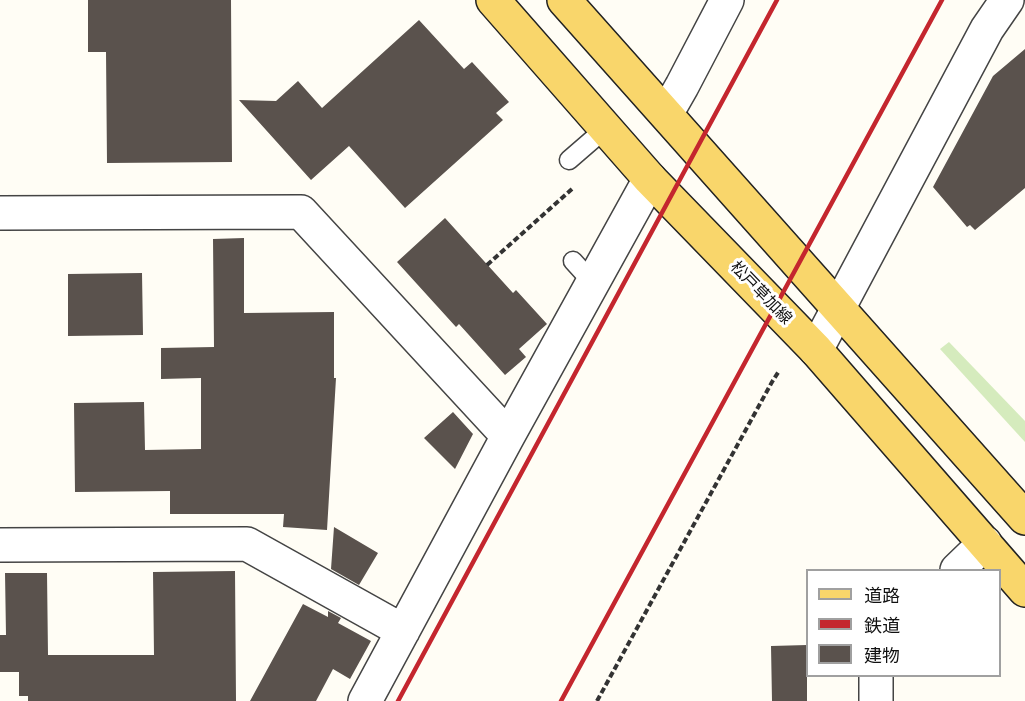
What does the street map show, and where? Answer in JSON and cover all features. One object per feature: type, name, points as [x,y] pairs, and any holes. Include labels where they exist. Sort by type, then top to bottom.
[{"type":"main road","name":"松戸草加線","points":[[492,0],[650,178],[816,350],[1025,590]]},
{"type":"main road","points":[[564,0],[1025,518]]},
{"type":"street","points":[[666,114],[727,0]]},
{"type":"street","points":[[816,350],[987,29],[1007,0]]},
{"type":"street","points":[[366,701],[508,436],[583,272],[650,178]]},
{"type":"street","points":[[0,213],[301,212],[508,436]]},
{"type":"street","points":[[958,569],[985,543]]},
{"type":"street","points":[[0,545],[247,544],[403,631]]},
{"type":"street","points":[[876,677],[876,701]]},
{"type":"lane","points":[[569,160],[606,128]]},
{"type":"path","points":[[487,265],[579,183]]},
{"type":"path","points":[[597,701],[766,392],[780,371]]},
{"type":"green space","points":[[949,342],[1025,421],[1025,442],[940,349]]},
{"type":"building","points":[[88,0],[231,0],[232,162],[107,163],[106,52],[88,52]]},
{"type":"building","points":[[419,20],[464,69],[472,62],[509,102],[496,113],[503,120],[405,208],[349,146],[311,180],[239,100],[276,101],[298,81],[322,108]]},
{"type":"building","points":[[1025,49],[1025,188],[975,230],[970,225],[967,227],[933,187],[993,76]]},
{"type":"building","points":[[445,218],[513,293],[516,290],[547,324],[519,349],[526,357],[505,375],[459,324],[456,327],[397,262]]},
{"type":"building","points":[[244,238],[244,313],[334,312],[334,378],[336,378],[327,530],[283,527],[284,514],[170,514],[170,491],[75,492],[74,403],[144,402],[145,450],[201,449],[201,378],[161,379],[161,348],[214,347],[213,239]]},
{"type":"building","points":[[142,273],[143,335],[68,336],[68,274]]},
{"type":"building","points":[[453,412],[473,434],[455,469],[424,438]]},
{"type":"building","points":[[334,527],[378,553],[359,585],[331,569]]},
{"type":"building","points":[[235,571],[236,701],[28,701],[28,696],[19,696],[19,672],[0,672],[0,635],[6,635],[5,573],[47,573],[48,655],[154,655],[153,572]]},
{"type":"building","points":[[303,604],[328,617],[328,611],[341,618],[338,623],[371,641],[350,679],[333,669],[316,701],[250,701]]},
{"type":"building","points":[[806,645],[807,701],[772,701],[771,646]]},
{"type":"railway","points":[[398,701],[777,0]]},
{"type":"railway","points":[[561,701],[942,0]]}]
